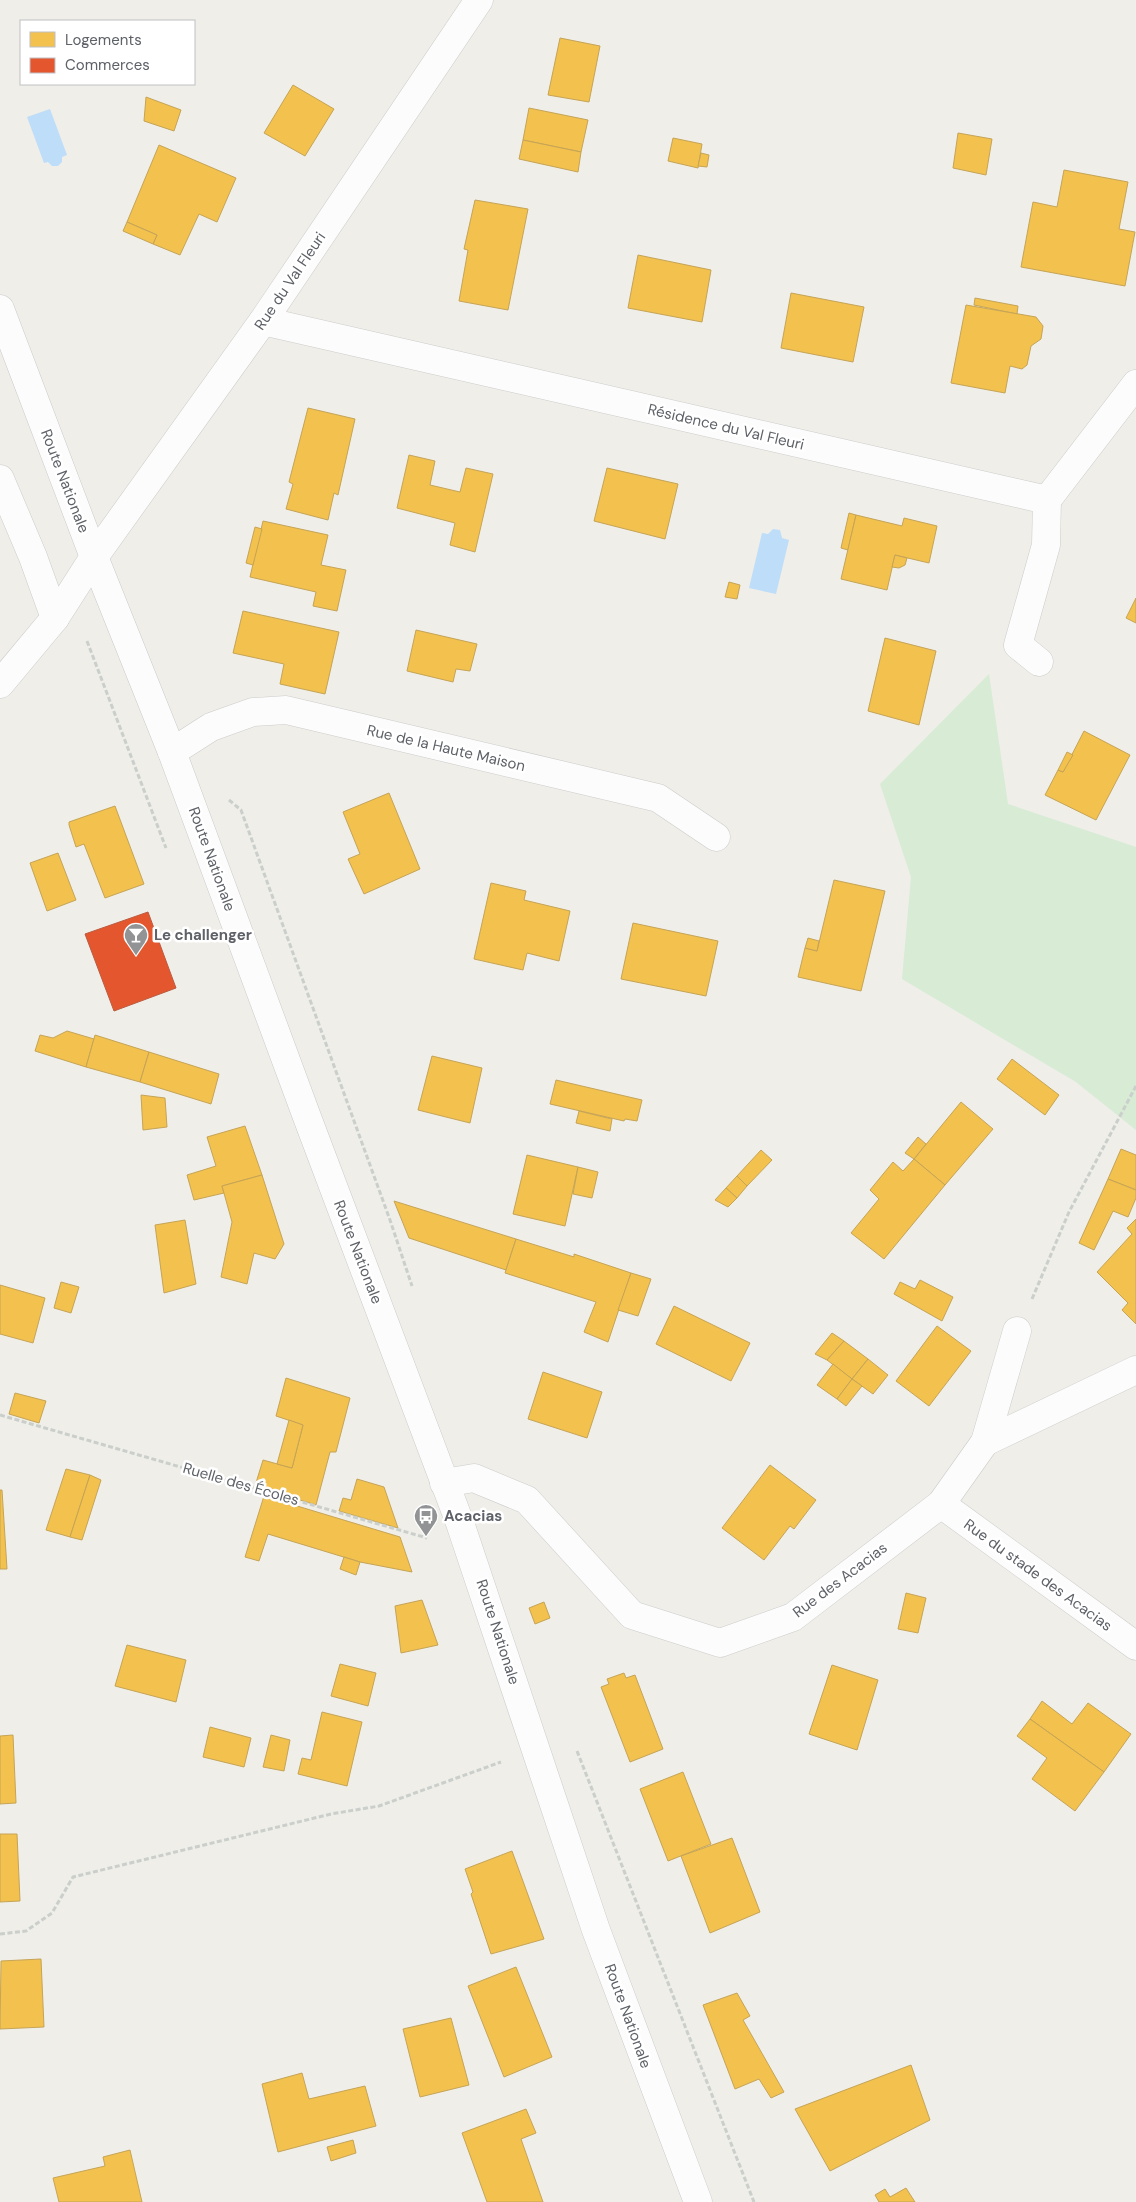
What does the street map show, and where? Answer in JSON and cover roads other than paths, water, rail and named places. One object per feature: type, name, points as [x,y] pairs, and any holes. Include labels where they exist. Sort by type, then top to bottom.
[{"type":"street","name":"Rue du Val Fleuri","points":[[0,684],[55,618],[94,557],[263,321],[479,0]]},
{"type":"street","name":"Route Nationale","points":[[0,309],[94,557],[172,752],[476,1567],[596,1930],[698,2202]]},
{"type":"street","name":"Résidence du Val Fleuri","points":[[263,321],[1047,500]]},
{"type":"street","points":[[1039,662],[1018,645],[1046,545],[1047,500],[1136,384]]},
{"type":"street","points":[[0,479],[33,557],[55,618]]},
{"type":"street","name":"Rue de la Haute Maison","points":[[172,752],[211,727],[253,712],[286,710],[658,798],[716,837]]},
{"type":"street","name":"Rue des Acacias","points":[[444,1483],[474,1478],[527,1500],[632,1615],[720,1643],[793,1617],[941,1504],[985,1442],[1018,1331]]},
{"type":"street","name":"Rue des Acacias","points":[[985,1442],[1136,1370]]},
{"type":"street","name":"Rue du stade des Acacias","points":[[941,1504],[1136,1646]]},
{"type":"water","points":[[50,109],[67,155],[62,157],[62,162],[58,166],[52,166],[48,162],[44,163],[27,117]]},
{"type":"water","points":[[773,529],[780,530],[782,538],[789,540],[776,594],[749,588],[762,533],[768,534]]},
{"type":"place","name":"Le challenger","points":[[136,956]]},
{"type":"place","name":"Acacias","points":[[426,1537]]}]
